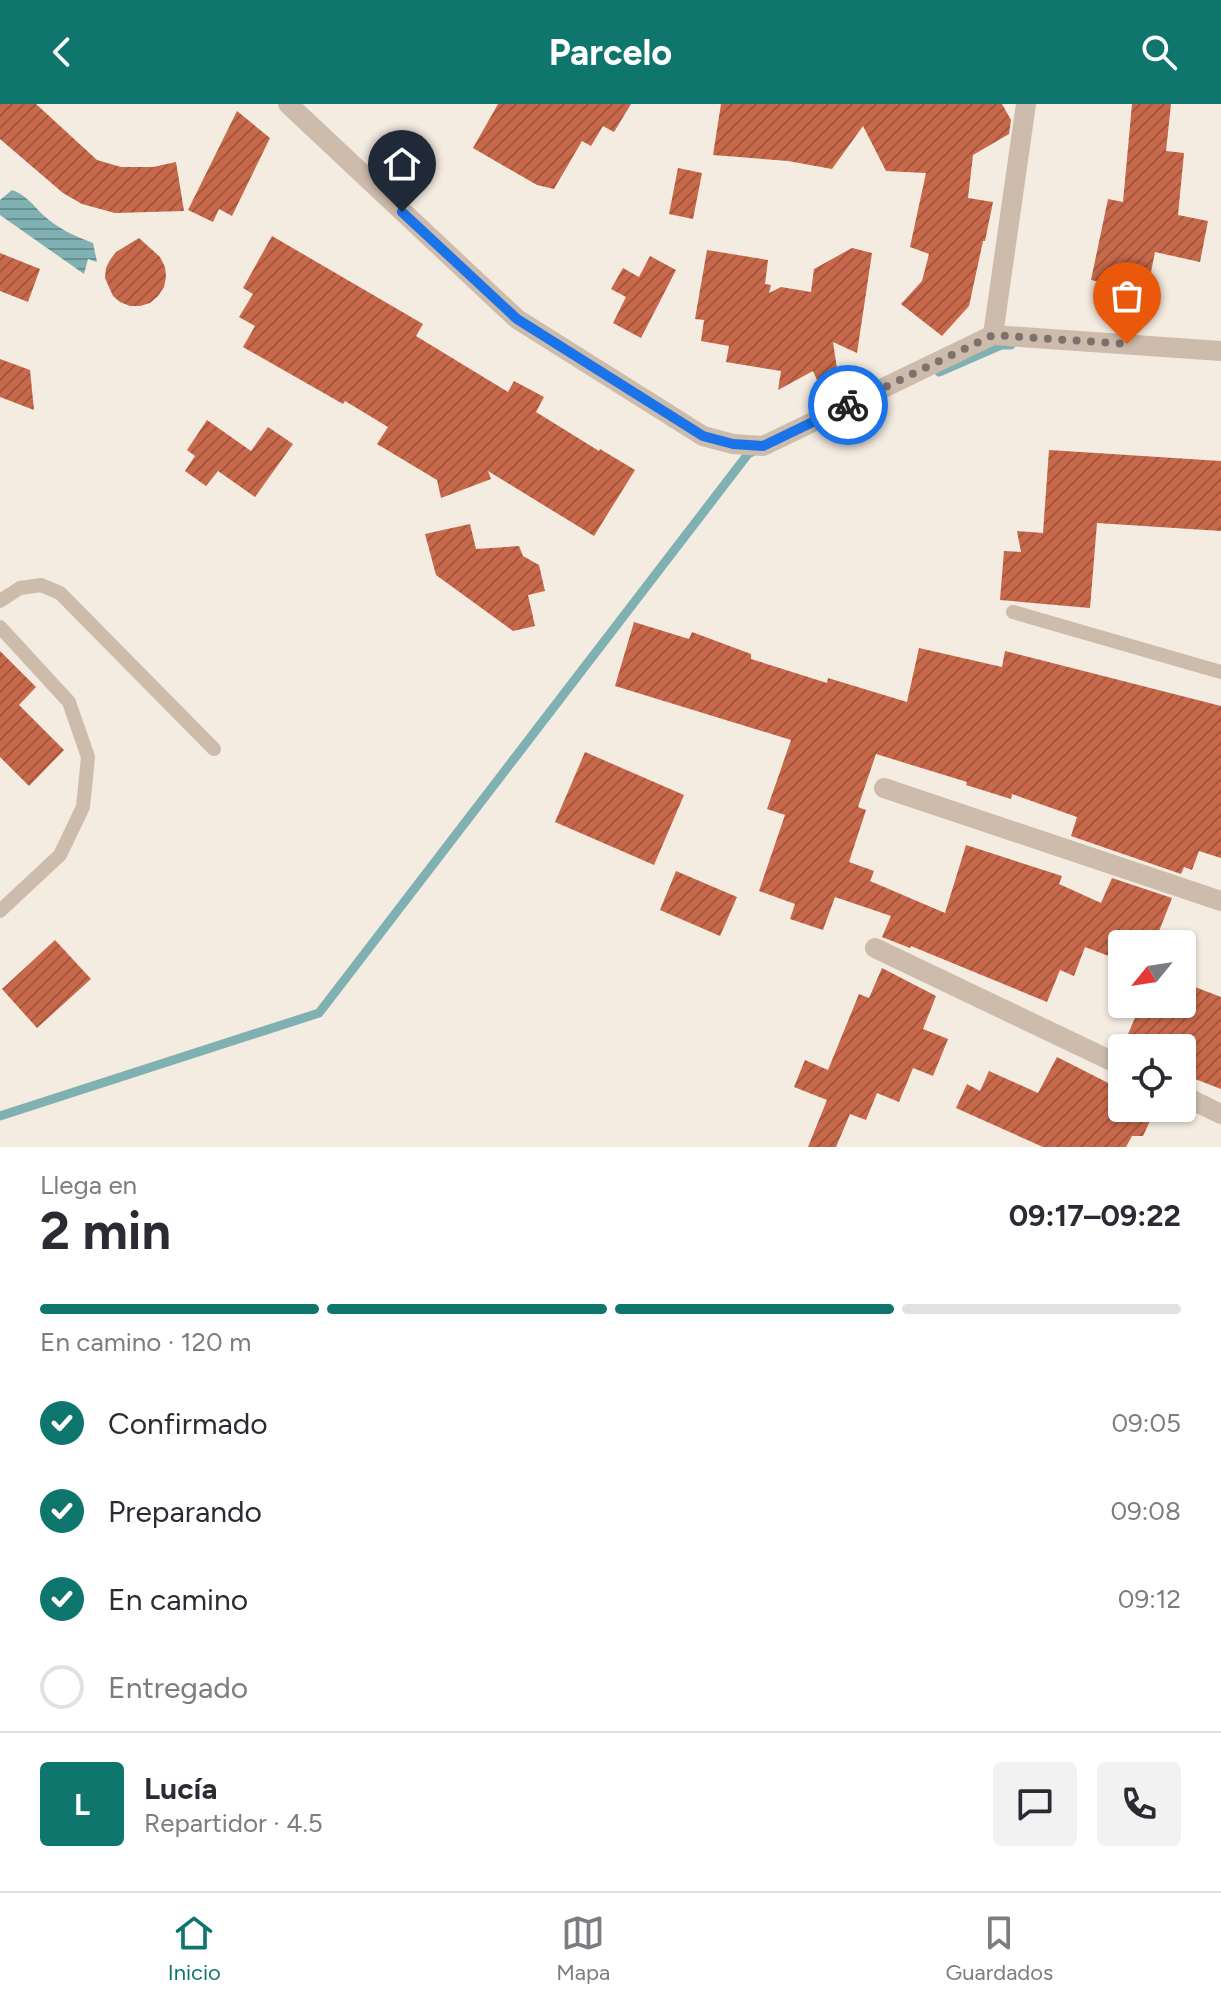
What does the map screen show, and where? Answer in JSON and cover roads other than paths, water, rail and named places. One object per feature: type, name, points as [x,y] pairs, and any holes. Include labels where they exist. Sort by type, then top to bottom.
[{"type":"street","points":[[288,104],[517,319],[703,436],[733,444],[763,446],[993,335],[1221,351]]},
{"type":"street","points":[[993,335],[1026,104]]},
{"type":"street","points":[[884,788],[1221,901]]},
{"type":"street","points":[[875,948],[1108,1059]]},
{"type":"street","points":[[1196,1102],[1221,1114]]},
{"type":"lane","points":[[0,601],[20,588],[41,585],[60,593],[214,749]]},
{"type":"lane","points":[[1013,612],[1221,672]]},
{"type":"lane","points":[[0,627],[69,702],[88,757],[83,807],[60,855],[0,911]]},
{"type":"water","points":[[12,190],[60,227],[93,243],[97,262],[88,259],[84,274],[0,215],[0,200]]},
{"type":"waterway","points":[[939,372],[1001,345],[1011,345]]},
{"type":"waterway","points":[[0,1116],[319,1013],[748,454],[756,450]]}]
